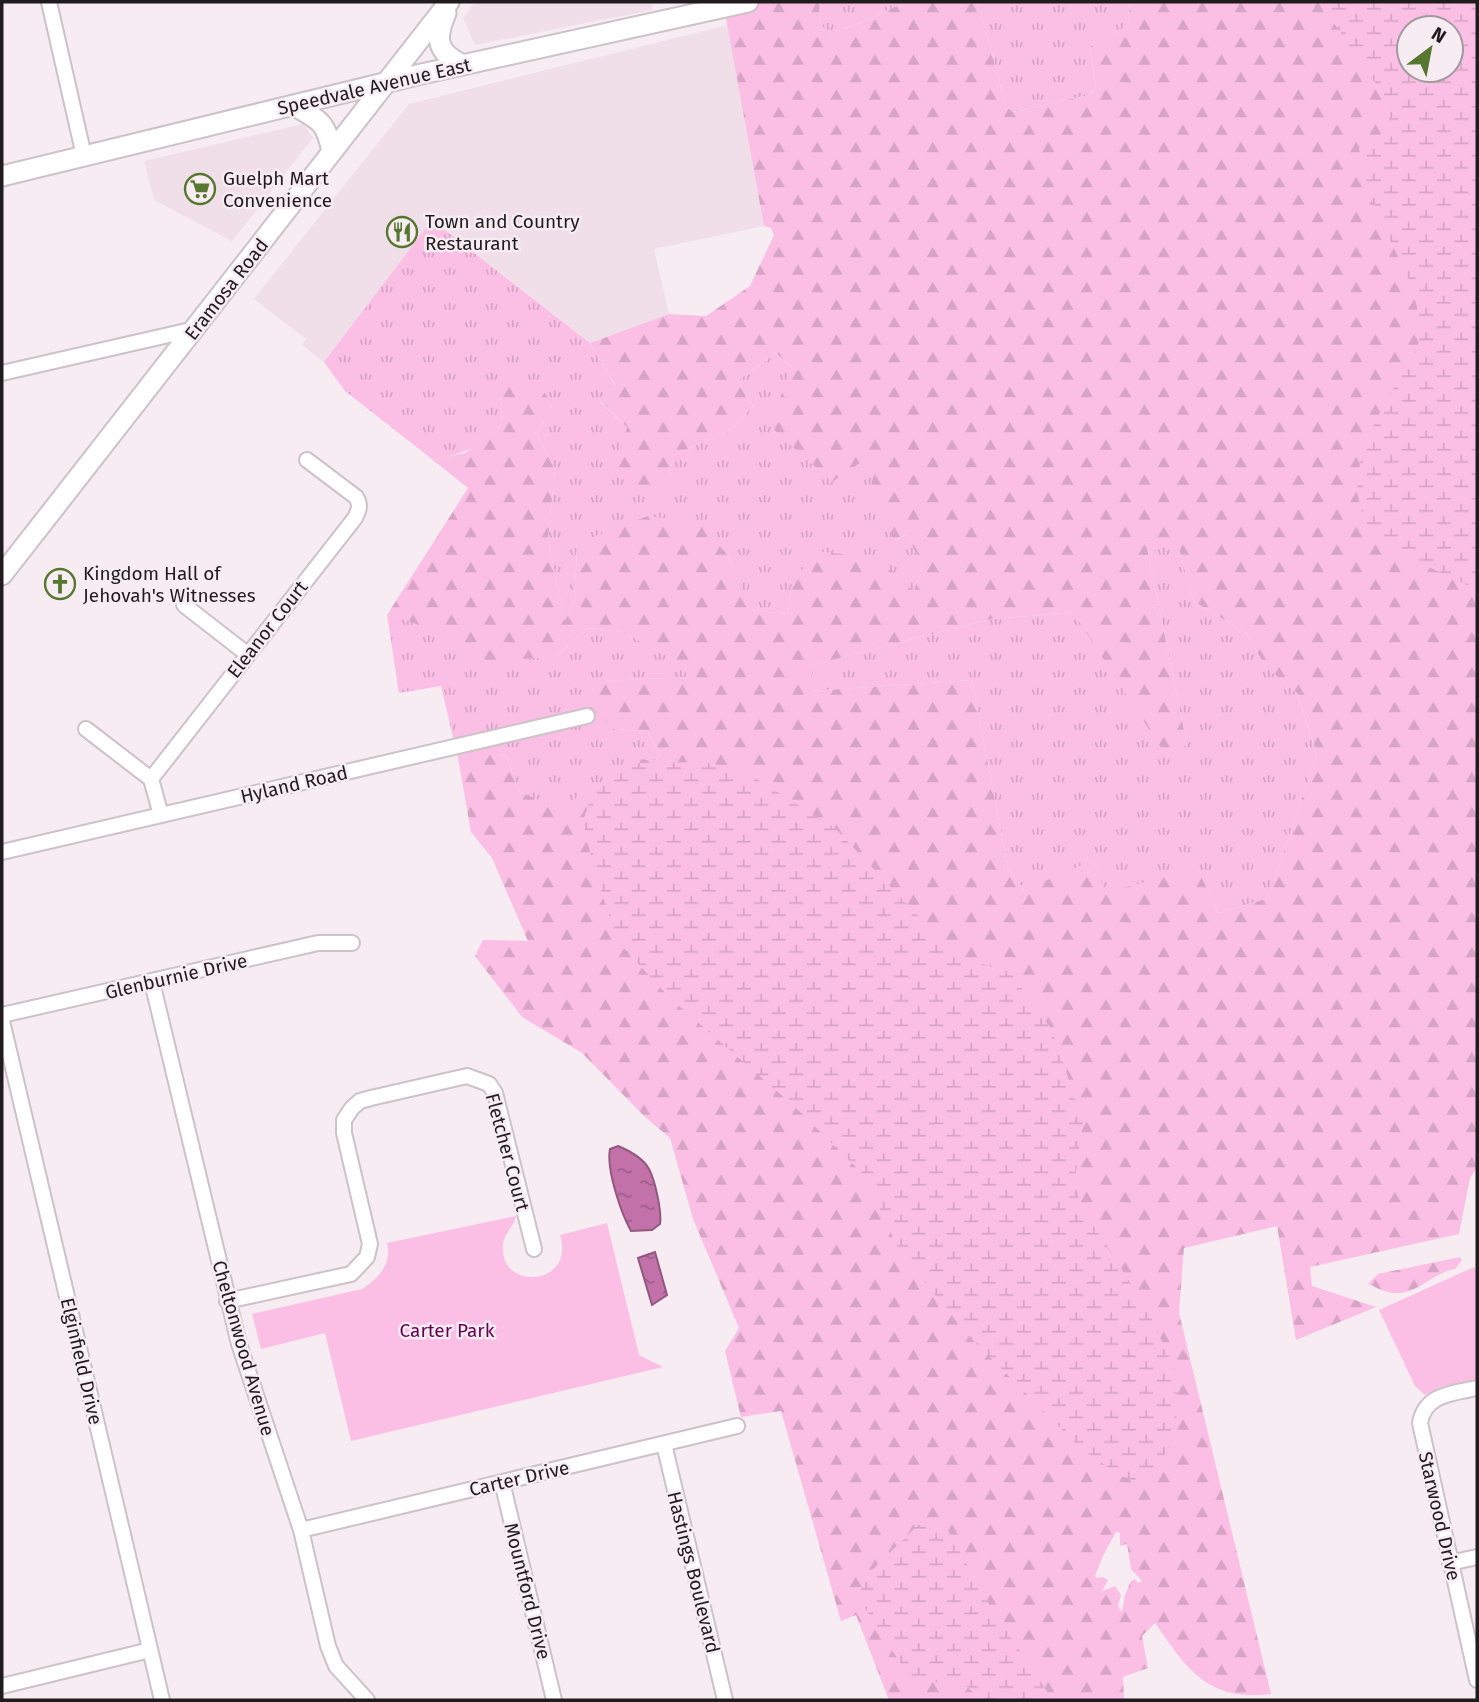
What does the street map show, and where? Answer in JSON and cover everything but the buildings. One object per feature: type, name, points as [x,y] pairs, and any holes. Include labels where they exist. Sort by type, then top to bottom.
[{"type":"main road","points":[[450,2],[439,38],[441,48],[449,59],[463,65]]},
{"type":"main road","name":"Eramosa Road","points":[[2,575],[450,2]]},
{"type":"main road","name":"Speedvale Avenue East","points":[[2,176],[385,83],[748,2]]},
{"type":"main road","points":[[293,105],[327,129],[332,151]]},
{"type":"street","points":[[49,2],[85,156]]},
{"type":"street","points":[[2,373],[195,329]]},
{"type":"street","name":"Eleanor Court","points":[[151,779],[355,518],[359,509],[356,498],[307,460]]},
{"type":"street","points":[[184,605],[247,654]]},
{"type":"street","name":"Hyland Road","points":[[2,852],[587,716]]},
{"type":"street","points":[[86,729],[151,779],[160,815]]},
{"type":"street","name":"Glenburnie Drive","points":[[2,1015],[318,943],[352,943]]},
{"type":"street","name":"Cheltonwood Avenue","points":[[152,982],[239,1344],[301,1530],[328,1646],[336,1665],[368,1700]]},
{"type":"street","name":"Elginfield Drive","points":[[2,1021],[162,1700]]},
{"type":"street","name":"Fletcher Court","points":[[228,1301],[351,1274],[367,1257],[370,1244],[344,1133],[344,1120],[360,1101],[467,1076],[489,1084],[495,1093],[534,1249]]},
{"type":"street","name":"Starwood Drive","points":[[1477,1388],[1437,1397],[1425,1408],[1420,1423],[1477,1680]]},
{"type":"street","name":"Carter Drive","points":[[301,1530],[737,1426]]},
{"type":"street","name":"Hastings Boulevard","points":[[664,1444],[725,1700]]},
{"type":"street","name":"Mountford Drive","points":[[502,1482],[554,1700]]},
{"type":"street","points":[[1450,1563],[1477,1557]]},
{"type":"street","points":[[2,1686],[150,1650]]},
{"type":"shaded area","points":[[475,2],[651,2],[652,10],[475,45],[463,18]]},
{"type":"shaded area","points":[[728,25],[764,226],[654,249],[669,314],[590,343],[433,220],[324,362],[302,345],[306,339],[254,299],[409,104]]},
{"type":"shaded area","points":[[303,124],[313,138],[232,241],[154,200],[144,161]]},
{"type":"green space","points":[[723,2],[821,2],[820,20],[830,33],[853,26],[905,2],[978,2],[1006,106],[1013,112],[1094,92],[1096,86],[1091,46],[1094,40],[1116,32],[1128,24],[1128,2],[1477,2],[1477,1168],[1470,1178],[1459,1234],[1310,1267],[1312,1286],[1376,1307],[1296,1340],[1277,1226],[1184,1248],[1179,1313],[1271,1694],[1230,1693],[1214,1687],[1177,1654],[1155,1623],[1142,1636],[1148,1668],[1123,1677],[1124,1700],[889,1700],[856,1615],[841,1621],[781,1411],[741,1417],[725,1351],[739,1328],[693,1219],[670,1138],[646,1118],[582,1053],[522,1017],[475,956],[483,940],[528,941],[492,858],[471,832],[458,758],[476,752],[507,756],[518,791],[566,812],[587,782],[621,804],[641,759],[654,761],[661,756],[648,732],[614,729],[592,707],[604,681],[687,677],[685,666],[623,632],[588,628],[556,657],[488,661],[414,623],[387,615],[468,488],[433,460],[465,453],[501,424],[500,395],[506,387],[521,383],[529,390],[545,393],[552,405],[537,434],[555,469],[548,540],[565,621],[575,599],[577,543],[648,516],[698,523],[727,554],[749,610],[788,614],[791,587],[814,551],[880,558],[915,593],[923,566],[906,535],[894,540],[871,490],[876,452],[832,482],[770,426],[791,367],[776,353],[737,381],[753,406],[732,429],[674,455],[667,484],[646,490],[615,471],[627,427],[600,401],[615,385],[590,343],[669,314],[706,316],[750,286],[774,235],[771,228],[764,226]],"holes":[[[1177,541],[1193,601],[1246,633],[1265,666],[1297,693],[1317,754],[1268,898],[1219,913],[1197,868],[1105,893],[1094,860],[1024,890],[1008,869],[972,680],[812,691],[812,665],[991,619],[1073,612],[1165,754],[1187,745],[1146,543]],[[1116,1532],[1120,1533],[1120,1546],[1127,1544],[1131,1569],[1142,1581],[1131,1581],[1122,1612],[1118,1606],[1121,1595],[1115,1586],[1102,1591],[1108,1580],[1095,1576]]]},
{"type":"green space","points":[[821,2],[905,2],[853,26],[830,33],[820,20]]},
{"type":"green space","points":[[978,2],[1128,2],[1130,15],[1128,24],[1122,29],[1094,40],[1091,46],[1096,86],[1094,91],[1089,95],[1013,112],[1006,106]]},
{"type":"green space","points":[[1323,2],[1477,2],[1477,589],[1422,564],[1381,540],[1374,534],[1362,511],[1358,488],[1360,464],[1379,415],[1417,349],[1419,329],[1418,309],[1412,290],[1370,196],[1359,148],[1389,129],[1389,103],[1327,13]]},
{"type":"green space","points":[[432,220],[590,343],[615,386],[600,402],[627,427],[667,484],[674,455],[732,429],[753,406],[737,381],[776,353],[877,451],[895,540],[906,535],[923,566],[915,594],[791,587],[788,614],[748,610],[727,554],[577,543],[575,599],[565,622],[548,540],[555,469],[537,434],[552,405],[500,395],[501,424],[470,448],[433,460],[345,391],[324,362]]},
{"type":"green space","points":[[1177,540],[1193,601],[1246,633],[1265,666],[1297,693],[1317,755],[1268,898],[1219,913],[1197,869],[1104,894],[1094,860],[1025,891],[1008,869],[972,680],[812,691],[811,665],[991,619],[1074,612],[1165,753],[1187,745],[1146,543]]},
{"type":"green space","points":[[387,615],[556,657],[588,628],[623,632],[685,665],[687,677],[604,681],[614,729],[648,732],[661,756],[654,761],[621,804],[566,813],[518,791],[507,756],[476,753],[458,758],[441,686],[399,693]]},
{"type":"green space","points":[[705,762],[746,772],[836,829],[956,956],[1010,972],[1052,1030],[1083,1122],[1075,1179],[1080,1205],[1147,1309],[1178,1376],[1176,1434],[1158,1467],[1140,1483],[1121,1476],[1080,1448],[967,1334],[900,1252],[864,1175],[795,1107],[671,999],[617,941],[594,869],[583,821],[594,789],[614,770],[640,763]]},
{"type":"green space","name":"Carter Park","points":[[516,1216],[503,1246],[505,1261],[513,1271],[536,1277],[548,1273],[557,1265],[562,1252],[560,1235],[607,1223],[639,1355],[663,1367],[351,1441],[325,1333],[261,1349],[252,1314],[362,1289],[383,1270],[388,1258],[387,1243]]},
{"type":"green space","points":[[1460,1257],[1462,1260],[1455,1269],[1410,1291],[1391,1293],[1368,1284],[1378,1274]]},
{"type":"green space","points":[[1474,1267],[1477,1272],[1477,1379],[1441,1387],[1425,1395],[1415,1386],[1379,1310]]},
{"type":"green space","points":[[942,1520],[990,1606],[1053,1700],[981,1700],[964,1684],[912,1681],[859,1599],[863,1579],[918,1525]]},
{"type":"water","points":[[618,1146],[640,1158],[651,1174],[658,1196],[660,1219],[660,1224],[652,1230],[631,1231],[623,1213],[615,1191],[609,1158],[610,1149]]},
{"type":"water","points":[[655,1252],[667,1295],[652,1305],[638,1258]]},
{"type":"place","name":"Guelph Mart Convenience","points":[[200,189]]},
{"type":"place","name":"Town and Country Restaurant","points":[[402,232]]},
{"type":"place","name":"Kingdom Hall of Jehovah's Witnesses","points":[[60,584]]}]
